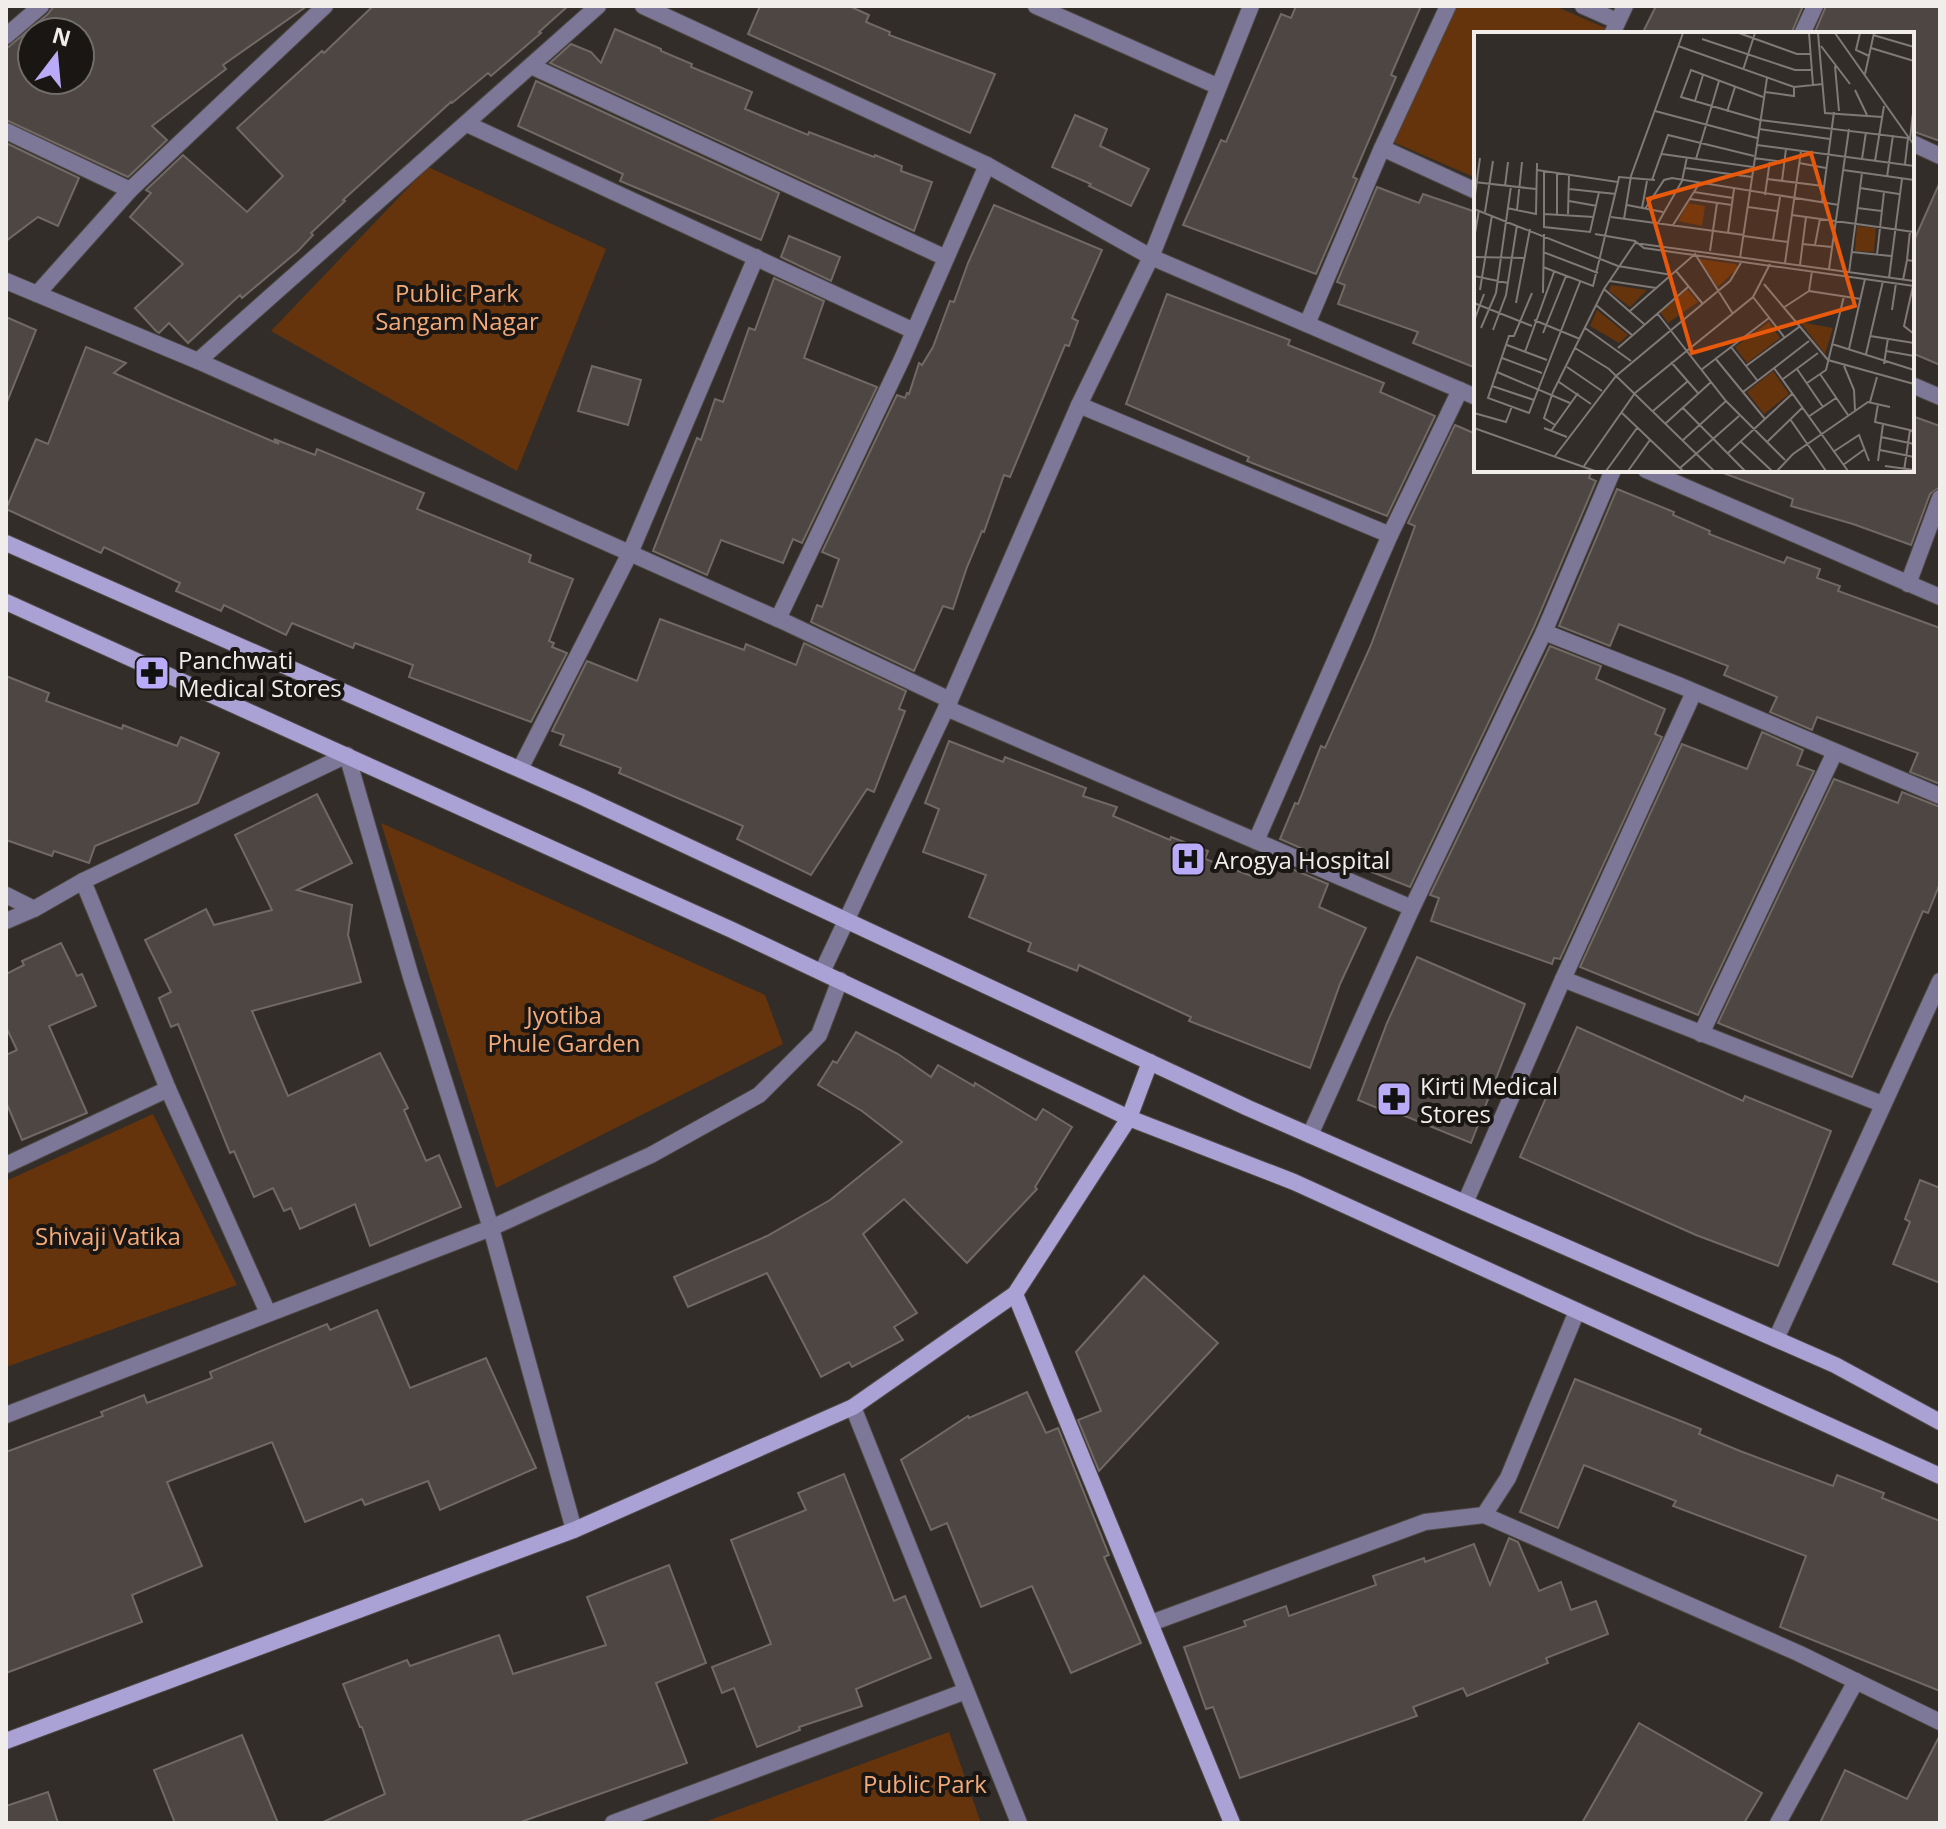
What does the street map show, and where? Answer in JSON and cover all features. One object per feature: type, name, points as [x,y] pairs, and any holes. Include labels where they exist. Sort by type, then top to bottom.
[{"type":"street","points":[[6,36],[41,6]]},
{"type":"street","points":[[37,294],[130,190],[325,6]]},
{"type":"street","points":[[198,361],[598,6]]},
{"type":"street","points":[[643,6],[987,165],[1151,257],[1468,394],[1390,535],[1256,841]]},
{"type":"street","points":[[1036,6],[1217,86]]},
{"type":"street","points":[[822,972],[948,704],[1079,405],[1151,257],[1251,6]]},
{"type":"street","points":[[1307,324],[1382,148],[1448,6]]},
{"type":"street","points":[[1583,6],[1618,20]]},
{"type":"street","points":[[1803,32],[1815,6]]},
{"type":"street","points":[[531,66],[946,258]]},
{"type":"street","points":[[467,124],[914,331]]},
{"type":"street","points":[[6,131],[130,190]]},
{"type":"street","points":[[1914,144],[1940,156]]},
{"type":"street","points":[[1382,148],[1474,190]]},
{"type":"street","points":[[778,619],[914,331],[987,165]]},
{"type":"street","points":[[520,769],[630,553],[756,257]]},
{"type":"street","points":[[6,281],[198,361],[630,553],[778,619],[948,704],[1412,908]]},
{"type":"street","points":[[1914,386],[1940,397]]},
{"type":"street","points":[[1079,405],[1390,535]]},
{"type":"street","points":[[1310,1135],[1412,908],[1544,632],[1612,472]]},
{"type":"street","points":[[1651,472],[1940,597]]},
{"type":"street","points":[[1908,584],[1940,498]]},
{"type":"street","points":[[6,543],[520,769],[1310,1135],[1835,1365],[1940,1422]]},
{"type":"street","points":[[6,602],[840,980],[1129,1118],[1294,1182],[1940,1476]]},
{"type":"street","points":[[1544,632],[1940,796]]},
{"type":"street","points":[[1465,1203],[1694,692]]},
{"type":"street","points":[[1701,1034],[1835,752]]},
{"type":"street","points":[[6,921],[347,755]]},
{"type":"street","points":[[347,755],[411,977],[491,1228],[574,1530]]},
{"type":"street","points":[[83,881],[168,1089],[268,1313]]},
{"type":"street","points":[[6,895],[34,909]]},
{"type":"street","points":[[1563,979],[1882,1104]]},
{"type":"street","points":[[6,1415],[491,1228],[651,1155],[759,1095],[819,1035],[840,980]]},
{"type":"street","points":[[1776,1339],[1940,981]]},
{"type":"street","points":[[6,1741],[574,1530],[853,1407],[1015,1294],[1129,1118],[1150,1062]]},
{"type":"street","points":[[6,1165],[168,1089]]},
{"type":"street","points":[[1015,1294],[1232,1823]]},
{"type":"street","points":[[1484,1515],[1508,1478],[1577,1311]]},
{"type":"street","points":[[853,1407],[1019,1823]]},
{"type":"street","points":[[1151,1623],[1425,1522],[1484,1515],[1856,1681],[1940,1722]]},
{"type":"street","points":[[1778,1823],[1856,1681]]},
{"type":"street","points":[[613,1823],[966,1691]]},
{"type":"green space","points":[[1453,6],[1555,6],[1610,30],[1474,32],[1474,177],[1393,142]]},
{"type":"green space","name":"Public Park Sangam Nagar","points":[[428,167],[606,249],[517,471],[271,331]]},
{"type":"green space","name":"Jyotiba Phule Garden","points":[[381,823],[765,995],[783,1044],[496,1188]]},
{"type":"green space","name":"Shivaji Vatika","points":[[153,1114],[237,1285],[6,1367],[6,1181]]},
{"type":"green space","name":"Public Park","points":[[949,1732],[981,1823],[702,1823]]},
{"type":"building","points":[[54,6],[307,6],[223,65],[226,69],[152,126],[167,140],[128,177],[6,120],[6,49],[16,41],[16,96],[96,96],[96,16],[46,16]]},
{"type":"building","points":[[373,6],[568,6],[491,76],[488,73],[451,102],[343,200],[298,251],[242,298],[240,295],[188,343],[169,323],[159,333],[135,308],[183,264],[130,217],[151,193],[146,190],[183,155],[247,212],[283,176],[237,128]]},
{"type":"building","points":[[760,6],[849,6],[869,15],[866,22],[890,32],[889,35],[995,74],[970,133],[748,34]]},
{"type":"building","points":[[1296,6],[1421,6],[1391,75],[1396,77],[1353,177],[1357,179],[1316,274],[1183,225],[1221,140],[1226,142],[1281,14],[1291,18]]},
{"type":"building","points":[[1656,6],[1803,6],[1792,32],[1643,32]]},
{"type":"building","points":[[1826,6],[1940,6],[1940,141],[1914,132],[1914,32],[1815,32]]},
{"type":"building","points":[[615,29],[692,64],[691,67],[752,92],[745,109],[808,135],[809,132],[875,155],[902,166],[901,171],[932,182],[914,231],[550,63],[571,44],[591,52],[601,63]]},
{"type":"building","points":[[536,81],[779,193],[761,240],[620,181],[623,174],[518,126]]},
{"type":"building","points":[[1075,115],[1107,129],[1100,146],[1149,169],[1131,206],[1052,167]]},
{"type":"building","points":[[6,143],[79,178],[58,226],[38,217],[6,241]]},
{"type":"building","points":[[1940,182],[1940,365],[1914,354],[1914,240]]},
{"type":"building","points":[[1377,187],[1419,203],[1423,194],[1474,211],[1474,367],[1413,343],[1418,332],[1338,304],[1345,285],[1337,282]]},
{"type":"building","points":[[994,205],[1102,250],[1072,318],[1078,321],[1069,346],[1065,345],[1010,477],[1004,475],[953,609],[943,606],[914,671],[811,622],[817,605],[822,607],[839,559],[822,552],[897,395],[905,398],[909,394],[919,363],[922,365],[933,347],[950,301],[954,302]]},
{"type":"building","points":[[789,236],[840,257],[831,281],[781,257]]},
{"type":"building","points":[[774,278],[824,301],[804,358],[877,387],[802,543],[793,539],[783,563],[721,540],[707,575],[653,551],[697,438],[701,440],[715,399],[723,402],[749,328],[755,330]]},
{"type":"building","points":[[1167,294],[1290,340],[1288,345],[1384,383],[1380,392],[1435,416],[1387,516],[1247,461],[1249,457],[1126,404]]},
{"type":"building","points":[[6,317],[36,330],[7,402],[6,402]]},
{"type":"building","points":[[86,347],[126,363],[114,373],[180,402],[279,444],[274,439],[315,455],[317,449],[424,493],[417,509],[531,555],[529,562],[573,579],[549,641],[554,643],[552,647],[567,653],[531,722],[409,677],[413,665],[355,643],[353,648],[292,623],[286,635],[224,605],[221,611],[176,591],[180,583],[104,547],[101,553],[6,509],[36,439],[48,444]]},
{"type":"building","points":[[592,366],[641,380],[628,425],[578,411]]},
{"type":"building","points":[[1914,417],[1940,426],[1940,487],[1930,494],[1911,545],[1791,506],[1793,499],[1723,473],[1914,472]]},
{"type":"building","points":[[1455,425],[1474,433],[1474,472],[1591,472],[1589,478],[1596,481],[1534,627],[1410,887],[1339,859],[1337,864],[1280,839],[1371,645],[1415,526],[1408,523]]},
{"type":"building","points":[[1617,489],[1674,512],[1673,515],[1710,531],[1709,534],[1784,563],[1787,557],[1820,569],[1817,578],[1840,586],[1838,591],[1940,628],[1940,784],[1910,772],[1918,753],[1817,717],[1812,730],[1770,712],[1777,697],[1724,675],[1728,666],[1619,624],[1610,646],[1559,626]]},
{"type":"building","points":[[660,619],[744,650],[746,644],[796,665],[804,643],[906,691],[899,709],[905,711],[874,792],[867,789],[811,875],[737,839],[743,826],[619,773],[621,768],[560,745],[564,735],[552,731],[587,661],[637,681]]},
{"type":"building","points":[[1550,646],[1601,666],[1596,679],[1665,709],[1655,734],[1662,737],[1560,959],[1554,958],[1552,964],[1431,921],[1439,898],[1430,895]]},
{"type":"building","points":[[6,676],[49,693],[46,701],[122,729],[123,725],[177,746],[181,737],[219,753],[198,803],[95,846],[89,863],[54,851],[52,856],[6,840]]},
{"type":"building","points":[[1762,732],[1803,750],[1797,765],[1814,771],[1698,1015],[1580,967],[1682,744],[1747,769]]},
{"type":"building","points":[[949,741],[1003,762],[1005,757],[1086,788],[1083,796],[1117,807],[1113,816],[1170,840],[1171,837],[1208,851],[1205,859],[1257,878],[1260,870],[1266,873],[1271,860],[1328,884],[1319,907],[1366,928],[1340,984],[1310,1068],[1189,1021],[1191,1017],[1079,965],[1077,971],[1028,951],[1031,943],[969,917],[986,875],[923,852],[939,809],[925,803]]},
{"type":"building","points":[[1834,779],[1898,803],[1902,792],[1940,807],[1940,883],[1928,913],[1923,911],[1852,1077],[1718,1023]]},
{"type":"building","points":[[317,794],[352,863],[297,890],[352,905],[348,935],[361,982],[252,1011],[288,1096],[380,1053],[408,1108],[404,1110],[426,1161],[439,1155],[461,1207],[370,1246],[355,1204],[300,1229],[291,1208],[284,1211],[273,1188],[254,1197],[234,1151],[230,1153],[178,1024],[171,1027],[159,998],[171,992],[145,940],[206,909],[214,925],[272,910],[235,835]]},
{"type":"building","points":[[61,943],[77,976],[82,974],[96,1006],[49,1026],[87,1113],[22,1140],[6,1102],[6,1055],[17,1050],[6,1027],[6,974],[24,965],[22,961]]},
{"type":"building","points":[[1417,957],[1525,1004],[1471,1143],[1358,1100],[1387,1023]]},
{"type":"building","points":[[1577,1027],[1743,1101],[1745,1096],[1831,1131],[1778,1266],[1696,1235],[1520,1157]]},
{"type":"building","points":[[856,1032],[898,1054],[931,1077],[938,1065],[974,1086],[975,1083],[1036,1120],[1043,1109],[1072,1127],[1035,1187],[1037,1189],[967,1263],[904,1199],[863,1234],[917,1313],[894,1327],[903,1340],[852,1367],[849,1362],[821,1377],[767,1273],[688,1307],[674,1277],[767,1236],[830,1200],[902,1142],[862,1111],[818,1085],[833,1061],[837,1063]]},
{"type":"building","points":[[1920,1180],[1940,1188],[1940,1283],[1893,1264],[1910,1222],[1905,1219]]},
{"type":"building","points":[[1144,1276],[1218,1343],[1099,1471],[1078,1420],[1101,1411],[1076,1352]]},
{"type":"building","points":[[377,1310],[410,1388],[486,1358],[536,1468],[440,1510],[428,1481],[365,1505],[362,1499],[305,1522],[272,1442],[177,1478],[167,1482],[202,1566],[132,1595],[142,1622],[6,1673],[6,1452],[103,1416],[101,1412],[144,1395],[147,1403],[212,1378],[210,1372],[327,1324],[330,1330]]},
{"type":"building","points":[[1575,1379],[1701,1429],[1699,1434],[1740,1451],[1833,1486],[1837,1475],[1884,1493],[1882,1498],[1940,1521],[1940,1691],[1780,1627],[1806,1556],[1673,1506],[1676,1501],[1584,1465],[1558,1528],[1520,1512]]},
{"type":"building","points":[[1027,1392],[1046,1433],[1058,1428],[1109,1555],[1104,1557],[1141,1643],[1071,1673],[1032,1586],[981,1607],[947,1523],[931,1530],[901,1460],[968,1416]]},
{"type":"building","points":[[844,1474],[894,1601],[905,1596],[931,1658],[856,1689],[862,1706],[799,1727],[800,1730],[757,1747],[734,1688],[722,1693],[712,1667],[771,1644],[731,1540],[806,1510],[798,1493]]},
{"type":"building","points":[[1509,1538],[1518,1542],[1539,1591],[1561,1582],[1571,1610],[1596,1601],[1608,1634],[1546,1658],[1548,1663],[1467,1696],[1463,1688],[1413,1707],[1417,1716],[1240,1778],[1213,1707],[1206,1709],[1184,1647],[1246,1626],[1244,1621],[1286,1606],[1289,1616],[1376,1585],[1373,1576],[1474,1544],[1490,1585]]},
{"type":"building","points":[[669,1565],[706,1663],[656,1683],[687,1763],[518,1823],[321,1823],[385,1794],[362,1727],[343,1684],[407,1660],[410,1666],[499,1635],[513,1674],[606,1645],[587,1597]]},
{"type":"building","points":[[1639,1723],[1762,1793],[1744,1823],[1582,1823]]},
{"type":"building","points":[[242,1735],[278,1823],[175,1823],[154,1770]]},
{"type":"building","points":[[1940,1735],[1940,1823],[1820,1823],[1845,1770],[1907,1799]]},
{"type":"building","points":[[48,1792],[58,1823],[6,1823],[6,1806]]},
{"type":"place","name":"Panchwati Medical Stores","points":[[152,673]]},
{"type":"place","name":"Arogya Hospital","points":[[1188,859]]},
{"type":"place","name":"Kirti Medical Stores","points":[[1394,1099]]}]
